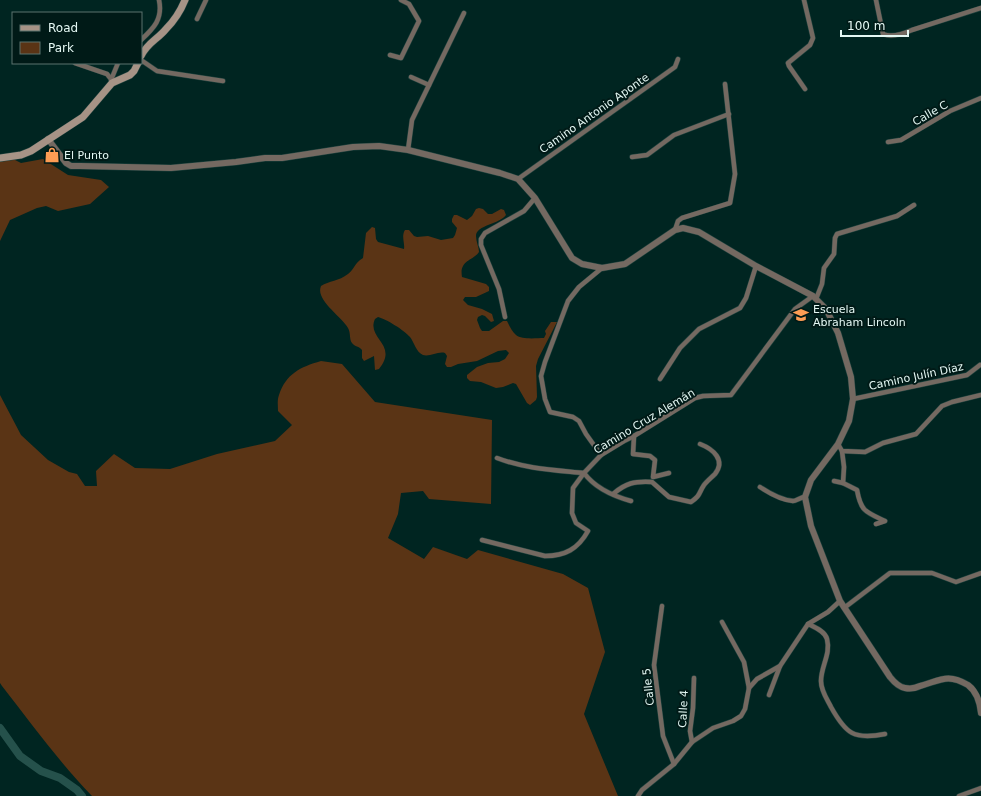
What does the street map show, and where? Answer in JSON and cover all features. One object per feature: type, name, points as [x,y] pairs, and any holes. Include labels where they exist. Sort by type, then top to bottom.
[{"type":"main road","points":[[142,54],[149,43],[166,29],[182,7],[185,0]]},
{"type":"main road","points":[[0,158],[21,155],[31,151],[83,117],[112,81],[130,74],[134,71],[138,64]]},
{"type":"street","points":[[142,39],[154,29],[159,18],[161,8],[159,0]]},
{"type":"street","points":[[197,19],[206,0]]},
{"type":"street","points":[[390,55],[401,58],[419,21],[409,4],[401,0]]},
{"type":"street","points":[[804,0],[813,38],[810,45],[788,63],[805,89]]},
{"type":"street","points":[[876,0],[883,34],[888,36],[903,33],[981,8]]},
{"type":"street","points":[[408,150],[412,120],[464,13]]},
{"type":"street","name":"Camino Antonio Aponte","points":[[518,179],[676,66],[678,59]]},
{"type":"street","points":[[142,61],[158,71],[223,81]]},
{"type":"street","points":[[78,64],[107,74],[112,81]]},
{"type":"street","points":[[112,81],[118,64]]},
{"type":"street","points":[[411,77],[429,85]]},
{"type":"street","points":[[675,230],[678,221],[682,218],[730,203],[735,174],[725,84]]},
{"type":"street","name":"Calle C","points":[[888,142],[901,140],[950,111],[981,98]]},
{"type":"street","points":[[632,157],[647,155],[674,135],[729,114]]},
{"type":"street","points":[[48,140],[66,163],[71,166],[176,168],[265,158],[282,158],[353,147],[378,146],[408,150],[500,173],[518,179],[535,198],[572,258],[582,264],[602,268],[625,264],[675,230],[684,228],[699,232],[756,266],[814,297],[826,309],[838,333],[851,377],[853,399],[849,421],[838,444],[811,480],[805,497],[811,526],[840,601],[890,677],[898,685],[906,688],[914,688],[947,678],[958,679],[971,688],[980,704],[981,713]]},
{"type":"street","points":[[505,317],[499,289],[481,245],[482,238],[485,233],[524,211],[535,198]]},
{"type":"street","points":[[814,297],[822,284],[824,268],[834,254],[835,238],[837,234],[896,216],[914,205]]},
{"type":"street","points":[[660,379],[680,348],[699,329],[740,308],[746,298],[756,266]]},
{"type":"street","points":[[601,455],[579,421],[573,416],[550,412],[545,399],[541,376],[568,300],[579,286],[602,268]]},
{"type":"street","name":"Camino Cruz Alemán","points":[[482,540],[545,556],[555,556],[575,548],[583,540],[588,531],[576,523],[572,513],[573,488],[584,473],[601,455],[695,398],[703,396],[731,395],[795,309],[814,297]]},
{"type":"street","name":"Camino Julín Díaz","points":[[853,399],[967,375],[980,365]]},
{"type":"street","points":[[842,451],[865,452],[883,443],[916,434],[942,406],[981,395]]},
{"type":"street","points":[[634,436],[633,454],[650,456],[655,460],[653,477],[669,473]]},
{"type":"street","points":[[613,494],[621,487],[632,482],[652,482],[669,497],[691,502],[698,497],[703,486],[715,474],[718,468],[718,461],[715,452],[708,446],[700,444]]},
{"type":"street","points":[[838,444],[842,451],[844,467],[843,484]]},
{"type":"street","points":[[497,458],[514,465],[584,473],[591,482],[613,494],[631,500]]},
{"type":"street","points":[[834,481],[857,490],[859,502],[865,511],[885,521],[876,524]]},
{"type":"street","points":[[760,487],[769,493],[794,501],[805,497]]},
{"type":"street","points":[[844,608],[890,573],[932,573],[956,582],[981,573]]},
{"type":"street","points":[[769,695],[780,666],[808,624],[828,612],[840,601]]},
{"type":"street","name":"Calle 5","points":[[662,606],[654,665],[663,736],[674,764]]},
{"type":"street","points":[[638,796],[642,790],[674,764],[692,742],[713,728],[733,721],[741,716],[745,708],[749,688],[744,662],[722,622]]},
{"type":"street","points":[[808,624],[822,632],[827,639],[828,650],[822,673],[822,688],[838,720],[847,730],[855,734],[872,736],[885,734]]},
{"type":"street","points":[[749,688],[757,679],[780,666]]},
{"type":"street","name":"Calle 4","points":[[692,742],[690,731],[693,708],[694,678]]},
{"type":"street","points":[[959,796],[981,788]]},
{"type":"green space","points":[[0,159],[13,159],[21,163],[43,159],[68,175],[101,180],[109,187],[90,204],[58,211],[46,206],[37,208],[10,220],[0,241]]},
{"type":"green space","points":[[476,209],[483,209],[488,214],[492,214],[501,209],[504,210],[506,215],[499,221],[480,229],[477,232],[476,238],[479,252],[464,264],[462,271],[462,277],[486,284],[489,287],[489,291],[476,297],[465,297],[463,300],[468,305],[492,314],[494,321],[491,322],[485,316],[482,315],[478,317],[477,320],[482,331],[489,331],[503,321],[507,321],[513,332],[519,337],[544,338],[546,334],[545,331],[551,322],[557,322],[538,359],[536,366],[537,397],[536,400],[530,405],[527,403],[516,384],[513,383],[496,388],[481,382],[470,381],[467,378],[467,375],[477,367],[488,363],[499,362],[505,359],[509,353],[506,350],[498,351],[477,361],[447,367],[445,364],[447,356],[445,353],[428,355],[421,354],[407,334],[390,322],[378,317],[375,319],[373,326],[386,353],[379,369],[375,370],[374,356],[364,361],[362,358],[362,350],[352,343],[345,323],[325,302],[320,291],[321,286],[345,276],[363,258],[366,233],[372,227],[375,228],[376,239],[378,242],[404,249],[403,235],[405,230],[409,230],[414,236],[417,237],[428,236],[441,240],[453,238],[457,228],[452,222],[454,215],[467,220],[472,216]]},
{"type":"green space","points":[[321,361],[342,364],[375,402],[492,420],[491,504],[429,499],[423,491],[401,493],[398,514],[388,538],[424,559],[433,547],[467,559],[478,550],[563,574],[588,588],[605,652],[584,714],[618,796],[92,796],[57,756],[2,686],[0,683],[0,395],[21,435],[48,460],[69,472],[77,474],[85,486],[97,486],[96,471],[114,454],[135,468],[170,469],[217,454],[275,441],[292,425],[278,411],[278,399],[282,388],[295,372]]},
{"type":"waterway","points":[[0,728],[20,756],[41,771],[60,778],[77,790],[82,796]]},
{"type":"place","name":"El Punto","points":[[52,155]]},
{"type":"place","name":"Escuela Abraham Lincoln","points":[[801,315]]}]
